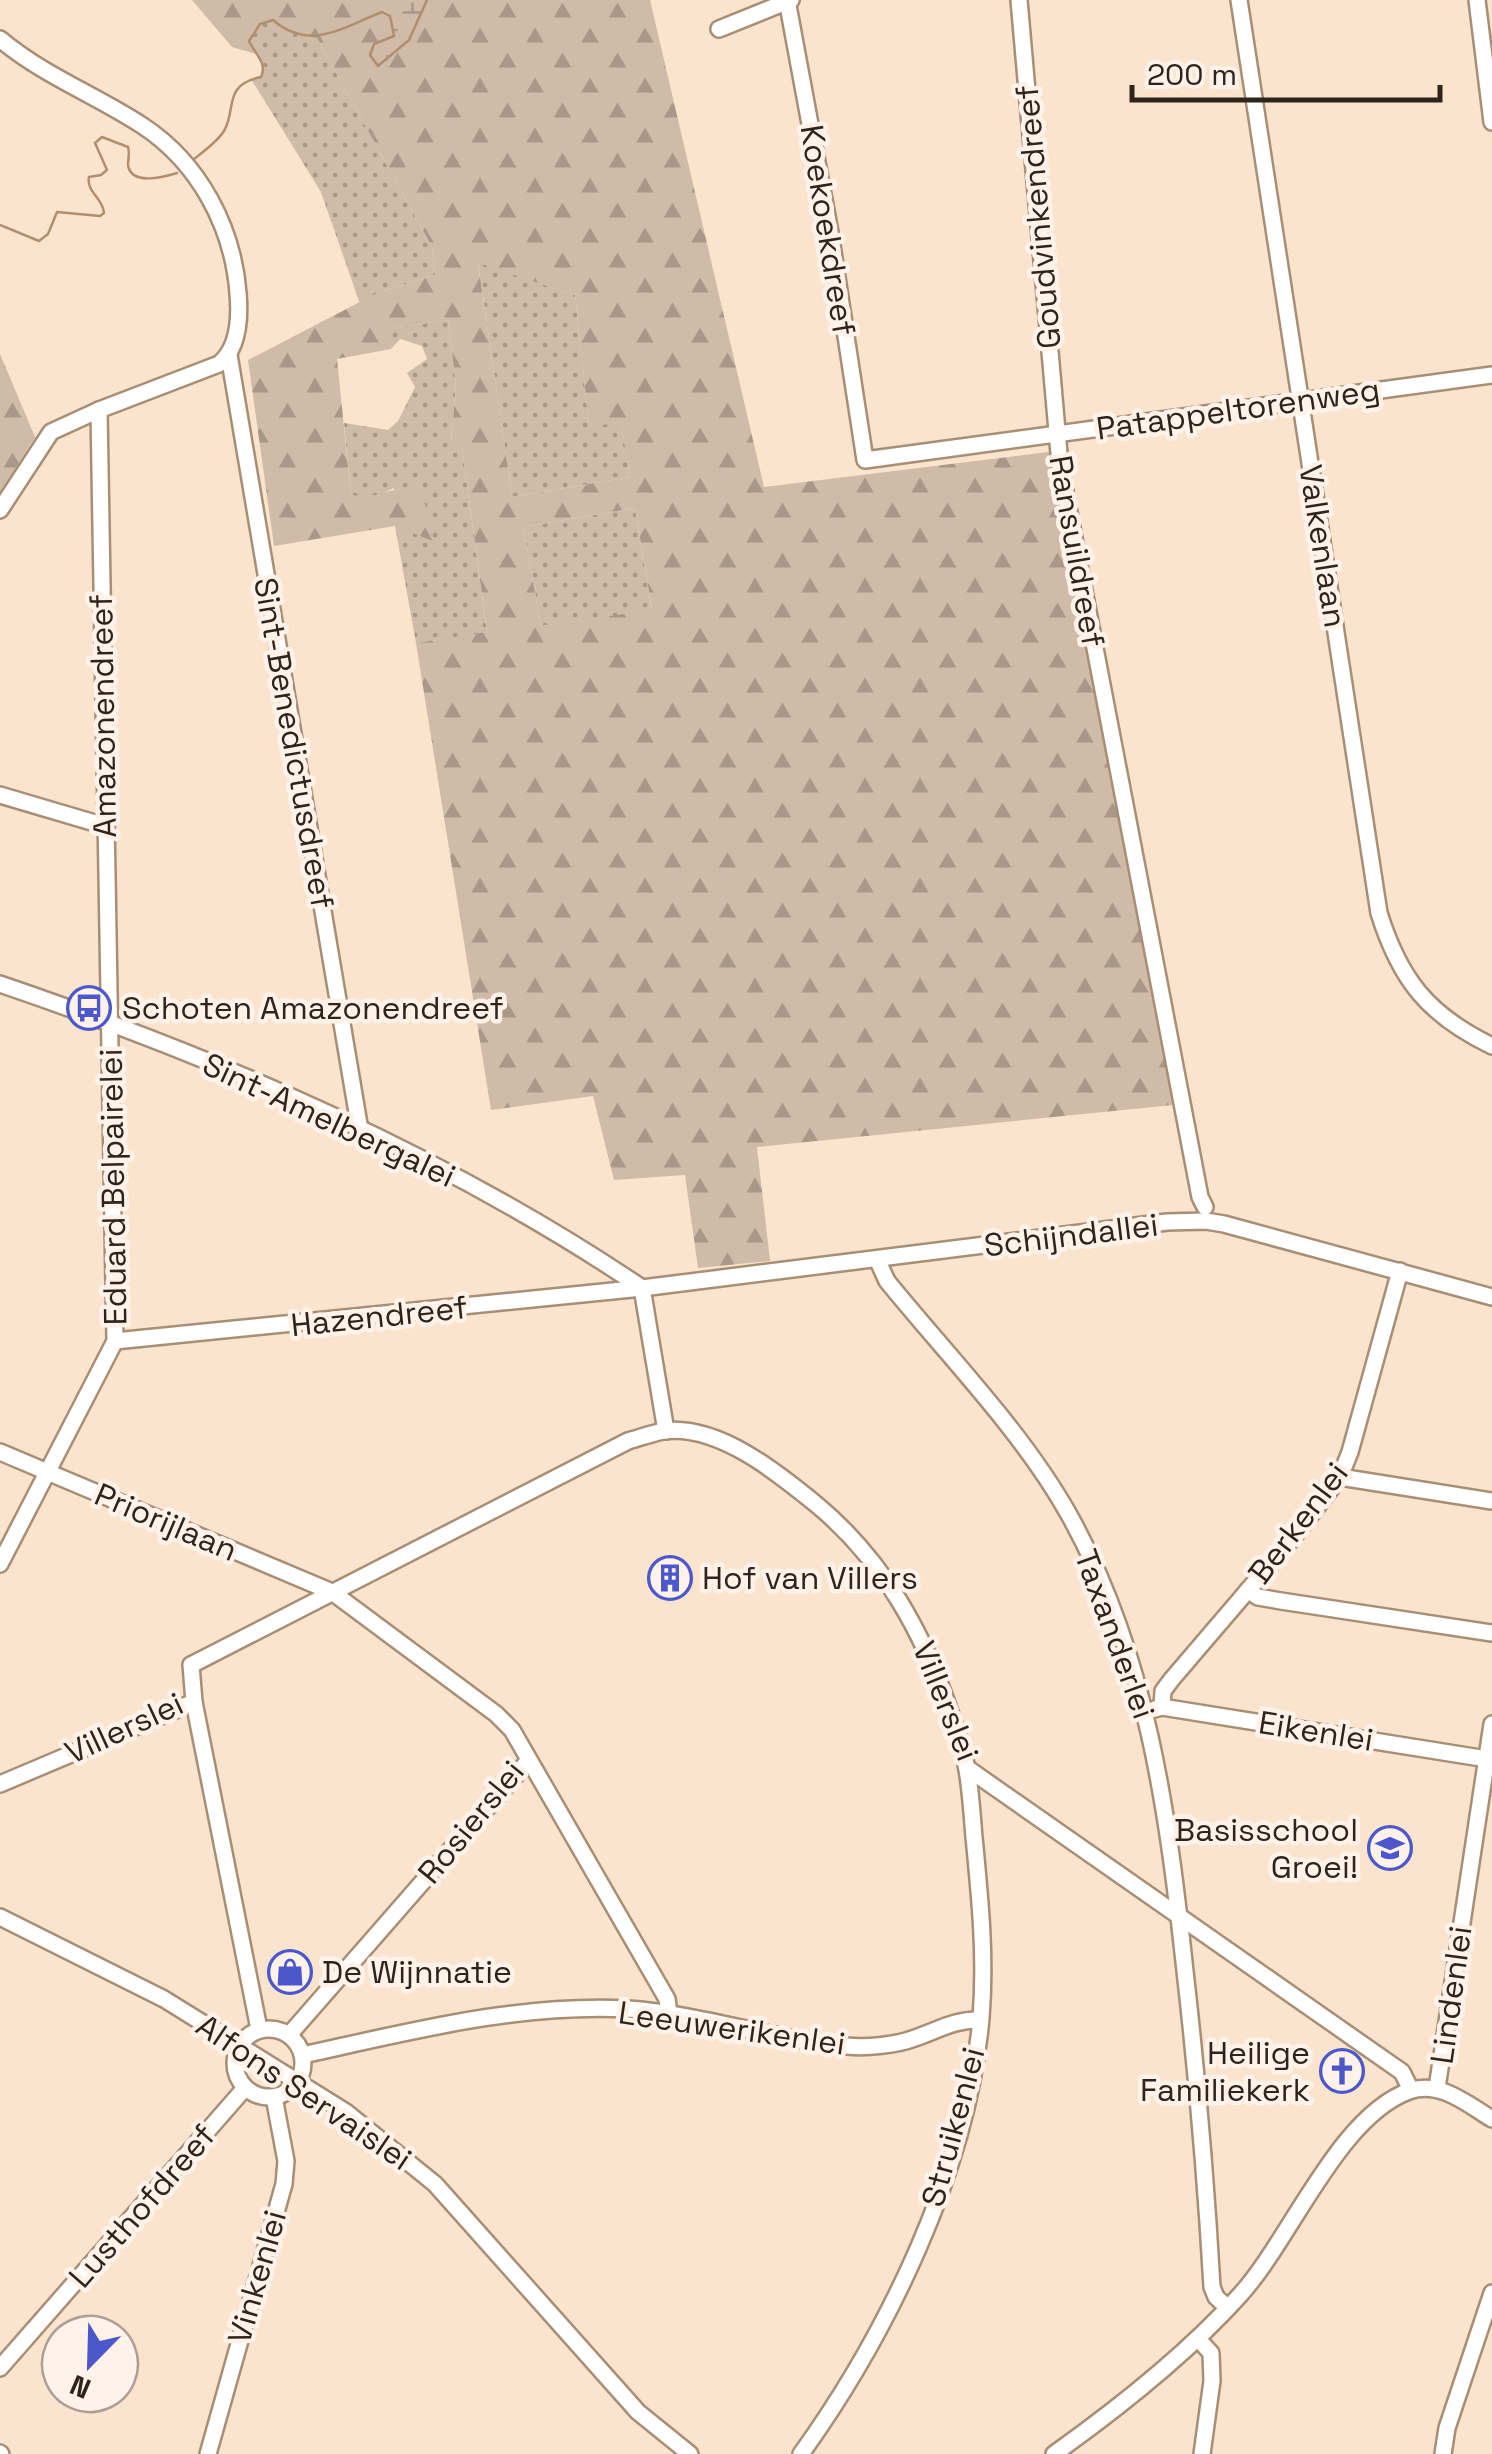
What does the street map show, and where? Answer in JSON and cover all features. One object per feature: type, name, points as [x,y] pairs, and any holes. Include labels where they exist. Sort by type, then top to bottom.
[{"type":"street","points":[[718,29],[789,0]]},
{"type":"street","name":"Koekoekdreef","points":[[789,0],[865,460]]},
{"type":"street","name":"Goudvinkendreef","points":[[1019,0],[1056,433]]},
{"type":"street","name":"Valkenlaan","points":[[1239,0],[1379,913],[1392,956],[1419,995],[1451,1022],[1492,1046]]},
{"type":"street","points":[[1476,0],[1492,122]]},
{"type":"street","name":"Sint-Benedictusdreef","points":[[0,39],[51,76],[153,133],[204,189],[224,225],[236,267],[238,321],[229,355],[360,1130]]},
{"type":"street","points":[[0,510],[44,438],[61,426],[220,364],[229,355]]},
{"type":"street","name":"Patappeltorenweg","points":[[865,460],[1492,375]]},
{"type":"street","name":"Amazonendreef","points":[[99,410],[110,1023]]},
{"type":"street","name":"Ransuildreef","points":[[1056,433],[1206,1214]]},
{"type":"street","points":[[0,795],[105,826]]},
{"type":"street","name":"Sint-Amelbergalei","points":[[0,984],[110,1023],[360,1130],[484,1194],[642,1288]]},
{"type":"street","name":"Eduard Belpairelei","points":[[0,1564],[115,1341],[110,1023]]},
{"type":"street","name":"Schijndallei","points":[[642,1288],[1206,1214],[1492,1297]]},
{"type":"street","name":"Taxanderlei","points":[[877,1259],[887,1282],[1016,1438],[1068,1513],[1153,1701],[1204,2142],[1212,2287],[1228,2308]]},
{"type":"street","name":"Berkenlei","points":[[1153,1701],[1340,1477],[1361,1416],[1400,1271]]},
{"type":"street","points":[[642,1288],[666,1431]]},
{"type":"street","name":"Hazendreef","points":[[115,1341],[642,1288]]},
{"type":"street","name":"Villerslei","points":[[0,1784],[194,1702],[191,1665],[628,1442],[666,1431],[699,1435],[742,1450],[786,1480],[834,1520],[878,1567],[908,1612],[928,1652],[967,1768],[1402,2072],[1411,2090]]},
{"type":"street","name":"Priorijlaan","points":[[0,1452],[332,1592]]},
{"type":"street","points":[[1340,1477],[1492,1502]]},
{"type":"street","points":[[1248,1590],[1258,1597],[1281,1602],[1492,1633]]},
{"type":"street","name":"Rosierslei","points":[[289,2036],[530,1760],[512,1730],[496,1714],[332,1592]]},
{"type":"street","name":"Eikenlei","points":[[1153,1701],[1486,1760]]},
{"type":"street","points":[[194,1702],[259,2030]]},
{"type":"street","name":"Lindenlei","points":[[1436,2088],[1492,1724]]},
{"type":"street","points":[[530,1760],[667,1999],[669,2014]]},
{"type":"street","name":"Struikenlei","points":[[801,2454],[873,2343],[906,2274],[956,2141],[974,2068],[982,1941],[967,1768]]},
{"type":"street","name":"Alfons Servaislei","points":[[0,1917],[164,1999],[346,2112],[435,2184],[638,2412],[690,2454]]},
{"type":"street","name":"Leeuwerikenlei","points":[[303,2054],[423,2029],[524,2014],[625,2009],[850,2046],[910,2040],[964,2019],[980,2020]]},
{"type":"street","points":[[259,2030],[276,2030],[289,2036],[303,2054],[298,2082],[288,2092],[274,2097],[260,2096],[245,2088],[235,2066],[240,2044],[259,2030]]},
{"type":"street","name":"Lusthofdreef","points":[[0,2368],[245,2088]]},
{"type":"street","points":[[1054,2454],[1198,2339],[1228,2308],[1274,2253],[1350,2138],[1378,2110],[1411,2090],[1436,2088],[1492,2119]]},
{"type":"street","name":"Vinkenlei","points":[[208,2454],[284,2184],[286,2161],[274,2097]]},
{"type":"street","points":[[1444,2454],[1447,2428],[1492,2293]]},
{"type":"street","points":[[1198,2339],[1211,2353],[1212,2381],[1202,2454]]},
{"type":"green space","points":[[192,0],[372,0],[390,16],[394,36],[409,40],[427,0],[650,0],[764,487],[1056,451],[1173,1105],[757,1147],[770,1261],[698,1268],[685,1175],[614,1180],[593,1096],[491,1110],[416,643],[487,632],[462,447],[451,442],[456,385],[448,320],[388,329],[391,349],[337,359],[351,495],[414,489],[425,504],[433,541],[395,526],[274,546],[248,360],[379,292],[435,275],[432,247],[317,38],[265,21],[249,41],[256,54],[232,47]],"holes":[[[478,263],[575,295],[589,426],[621,423],[630,477],[512,497]],[[635,508],[652,610],[541,626],[523,527]]]},
{"type":"green space","points":[[372,0],[427,0],[409,40],[378,66],[370,55],[374,44],[394,35],[390,16]]},
{"type":"green space","points":[[267,20],[317,38],[432,247],[435,275],[379,292],[360,304],[321,192],[251,79],[261,76],[263,65],[249,41]]},
{"type":"green space","points":[[478,262],[575,295],[589,425],[621,422],[630,477],[512,497]]},
{"type":"green space","points":[[448,320],[456,385],[451,441],[462,447],[487,633],[416,643],[395,526],[394,488],[371,499],[351,495],[344,423],[388,430],[398,421],[415,387],[407,373],[427,359],[422,346],[400,339],[391,349],[387,329]]},
{"type":"green space","points":[[0,354],[35,437],[0,493]]},
{"type":"green space","points":[[635,508],[652,611],[541,626],[523,527]]},
{"type":"waterway","points":[[194,159],[224,131],[236,92],[261,77],[262,63],[249,41],[260,24],[273,20],[300,34],[327,34],[382,12],[390,16],[394,36],[374,44],[370,55],[378,66],[409,40],[427,0]]},
{"type":"waterway","points":[[0,225],[39,241],[48,234],[57,212],[100,216],[104,213],[89,182],[89,177],[107,170],[95,143],[102,137],[128,147],[128,165],[135,176],[177,173]]},
{"type":"place","name":"Schoten Amazonendreef","points":[[89,1008]]},
{"type":"place","name":"Hof van Villers","points":[[670,1578]]},
{"type":"place","name":"Basisschool Groei!","points":[[1390,1848]]},
{"type":"place","name":"De Wijnnatie","points":[[290,1972]]},
{"type":"place","name":"Heilige Familiekerk","points":[[1342,2071]]}]
